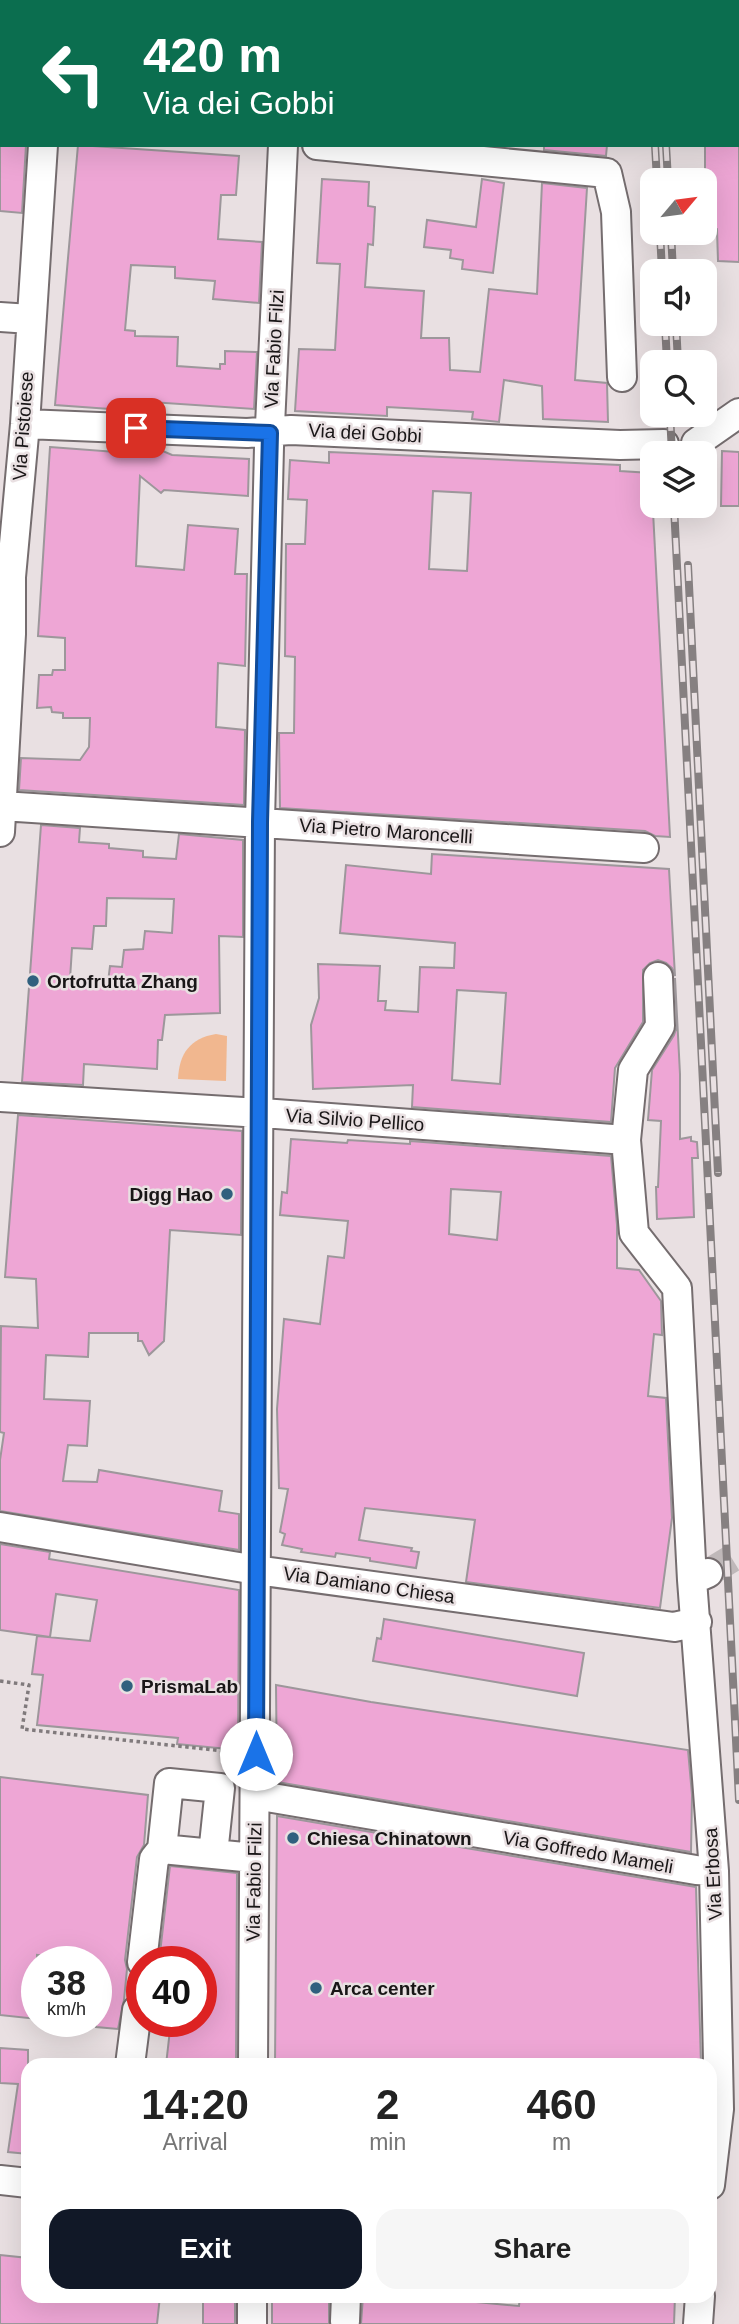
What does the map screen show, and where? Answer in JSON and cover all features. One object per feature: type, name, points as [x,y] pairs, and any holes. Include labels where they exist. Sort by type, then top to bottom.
[{"type":"street","name":"Via Pistoiese","points":[[1,819],[5,634],[25,424],[43,147]]},
{"type":"street","name":"Via Fabio Filzi","points":[[253,2058],[260,822],[270,433],[283,147]]},
{"type":"street","points":[[338,147],[607,173],[616,212],[622,377]]},
{"type":"street","points":[[0,317],[30,319]]},
{"type":"street","points":[[699,441],[739,413]]},
{"type":"street","name":"Via dei Gobbi","points":[[25,424],[270,433],[291,430],[640,445]]},
{"type":"street","name":"Via Pietro Maroncelli","points":[[1,819],[260,822],[644,848]]},
{"type":"street","points":[[626,1140],[633,1070],[660,1026],[658,977]]},
{"type":"street","name":"Via Silvio Pellico","points":[[0,1097],[626,1140]]},
{"type":"street","name":"Via Erbosa","points":[[626,1140],[634,1233],[677,1288],[700,1576],[697,1622],[714,1871],[719,2109],[717,2126]]},
{"type":"street","name":"Via Damiano Chiesa","points":[[0,1527],[257,1570],[674,1627],[697,1622]]},
{"type":"street","points":[[144,1946],[154,1859],[162,1849],[169,1783],[220,1788],[213,1854]]},
{"type":"street","name":"Via Goffredo Mameli","points":[[255,1795],[714,1871]]},
{"type":"street","points":[[162,1849],[254,1858]]},
{"type":"street","points":[[131,2058],[133,2037]]},
{"type":"street","points":[[0,2179],[21,2182]]},
{"type":"street","points":[[252,2303],[252,2324]]},
{"type":"street","points":[[698,2324],[700,2303]]},
{"type":"path","points":[[0,1681],[29,1685],[22,1729],[256,1754]]},
{"type":"shaded area","points":[[216,1034],[227,1036],[226,1081],[178,1079],[181,1062],[193,1043]]},
{"type":"building","points":[[0,147],[26,147],[22,213],[0,211]]},
{"type":"building","points":[[78,147],[239,156],[236,195],[221,195],[218,239],[262,242],[259,303],[213,299],[215,281],[175,278],[175,267],[131,265],[125,330],[135,331],[135,336],[178,337],[177,366],[220,369],[220,364],[225,364],[225,351],[257,352],[254,409],[121,400],[110,409],[55,405]]},
{"type":"building","points":[[544,147],[607,147],[606,156],[544,150]]},
{"type":"building","points":[[705,147],[739,147],[739,262],[718,261],[718,168],[705,168]]},
{"type":"building","points":[[322,179],[369,182],[368,206],[375,207],[373,245],[368,244],[365,287],[424,291],[421,338],[449,338],[450,370],[480,372],[489,289],[537,294],[542,183],[587,188],[575,380],[607,383],[608,422],[543,419],[542,386],[504,380],[499,422],[472,419],[473,412],[387,407],[387,416],[295,411],[299,349],[335,350],[340,264],[317,263]]},
{"type":"building","points":[[482,179],[504,183],[493,273],[462,269],[463,260],[450,258],[451,250],[424,247],[427,220],[476,227]]},
{"type":"building","points":[[50,447],[142,454],[142,451],[149,452],[156,448],[172,455],[249,459],[248,496],[164,490],[161,493],[140,476],[136,566],[184,570],[188,525],[238,529],[235,574],[247,574],[245,666],[218,663],[216,727],[245,730],[244,805],[19,790],[21,758],[80,760],[89,747],[90,718],[63,718],[63,713],[52,712],[51,707],[37,708],[39,675],[52,675],[53,670],[65,670],[65,638],[38,636]]},
{"type":"building","points":[[722,451],[739,452],[739,506],[721,506]]},
{"type":"building","points":[[329,452],[620,465],[620,471],[640,472],[640,518],[653,518],[670,837],[655,836],[645,831],[280,808],[279,733],[294,733],[295,657],[285,656],[286,544],[305,544],[307,500],[288,499],[290,460],[329,463]],"holes":[[[433,491],[471,493],[467,571],[429,569]]]},
{"type":"building","points":[[41,825],[80,828],[79,842],[109,844],[109,848],[143,851],[143,857],[176,859],[179,834],[243,840],[243,937],[219,936],[220,1013],[165,1015],[162,1040],[158,1040],[157,1069],[84,1064],[83,1085],[22,1082]],"holes":[[[107,898],[174,899],[172,933],[145,931],[143,949],[124,950],[122,967],[110,966],[108,982],[70,979],[72,948],[92,949],[94,926],[106,926]]]},
{"type":"building","points":[[432,854],[669,869],[675,976],[672,968],[658,960],[643,970],[643,1022],[615,1068],[611,1122],[412,1107],[413,1085],[313,1089],[311,1025],[319,998],[318,964],[380,966],[378,1001],[386,1001],[385,1010],[418,1012],[420,967],[454,968],[455,943],[340,933],[346,865],[431,874]],"holes":[[[457,990],[506,993],[500,1084],[452,1080]]]},
{"type":"building","points":[[675,978],[680,1074],[680,1139],[691,1137],[691,1141],[697,1142],[698,1158],[692,1158],[694,1217],[657,1219],[656,1187],[661,1121],[648,1120],[652,1070],[677,1026]]},
{"type":"building","points":[[18,1115],[242,1131],[241,1235],[170,1230],[164,1341],[149,1355],[142,1341],[138,1341],[138,1333],[89,1333],[88,1357],[46,1355],[44,1399],[90,1401],[87,1446],[68,1445],[63,1481],[97,1482],[99,1470],[222,1491],[219,1511],[239,1514],[239,1550],[0,1511],[0,1460],[4,1433],[0,1432],[1,1326],[38,1328],[36,1279],[5,1277]]},
{"type":"building","points":[[291,1139],[347,1143],[348,1140],[410,1144],[410,1141],[611,1156],[617,1225],[617,1268],[639,1270],[661,1301],[662,1335],[654,1334],[648,1396],[666,1398],[672,1518],[660,1608],[466,1582],[475,1520],[365,1508],[359,1540],[412,1548],[411,1551],[419,1552],[416,1568],[336,1553],[335,1557],[301,1552],[302,1549],[282,1545],[285,1534],[280,1532],[288,1489],[279,1488],[277,1409],[284,1319],[320,1324],[328,1256],[344,1258],[348,1221],[280,1215],[282,1192],[287,1193]],"holes":[[[451,1189],[501,1192],[497,1240],[449,1234]]]},
{"type":"building","points":[[0,1544],[50,1552],[49,1559],[239,1590],[238,1750],[177,1744],[178,1738],[37,1725],[43,1675],[32,1674],[37,1636],[90,1641],[97,1600],[56,1594],[50,1637],[0,1630]]},
{"type":"building","points":[[384,1619],[584,1653],[577,1696],[373,1661],[377,1638],[381,1639]]},
{"type":"building","points":[[276,1685],[688,1750],[692,1795],[691,1852],[277,1782]]},
{"type":"building","points":[[0,1777],[148,1795],[144,1845],[137,1857],[126,1946],[124,2000],[118,2029],[112,2028],[112,1946],[21,1946],[21,2017],[0,2015]]},
{"type":"building","points":[[277,1816],[696,1887],[701,2058],[275,2058]]},
{"type":"building","points":[[170,1866],[237,1873],[236,2058],[167,2058],[169,2037],[217,2037],[217,1946],[161,1946]]},
{"type":"building","points":[[0,2048],[28,2050],[28,2058],[21,2058],[21,2153],[8,2152],[18,2084],[0,2083]]},
{"type":"building","points":[[0,2255],[21,2257],[21,2303],[159,2303],[157,2324],[0,2324]]},
{"type":"building","points":[[203,2303],[235,2303],[235,2324],[203,2324]]},
{"type":"building","points":[[272,2303],[329,2303],[329,2324],[272,2324]]},
{"type":"building","points":[[362,2303],[488,2303],[519,2306],[519,2303],[675,2303],[674,2324],[361,2324]]},
{"type":"tunnel","points":[[708,1573],[739,1554]]},
{"type":"railway","points":[[655,147],[656,168]]},
{"type":"railway","points":[[666,147],[667,168]]},
{"type":"railway","points":[[661,245],[661,259]]},
{"type":"railway","points":[[672,245],[672,259]]},
{"type":"railway","points":[[666,336],[666,350]]},
{"type":"railway","points":[[677,336],[677,350]]},
{"type":"railway","points":[[671,427],[671,441]]},
{"type":"railway","points":[[675,518],[739,1800]]},
{"type":"railway","points":[[688,565],[718,1173]]},
{"type":"place","name":"Ortofrutta Zhang","points":[[33,981]]},
{"type":"place","name":"Digg Hao","points":[[227,1194]]},
{"type":"place","name":"PrismaLab","points":[[127,1686]]},
{"type":"place","name":"Chiesa Chinatown","points":[[293,1838]]},
{"type":"place","name":"Arca center","points":[[316,1988]]},
{"type":"route","points":[[136,428],[270,433],[260,822],[256,1754]]}]
